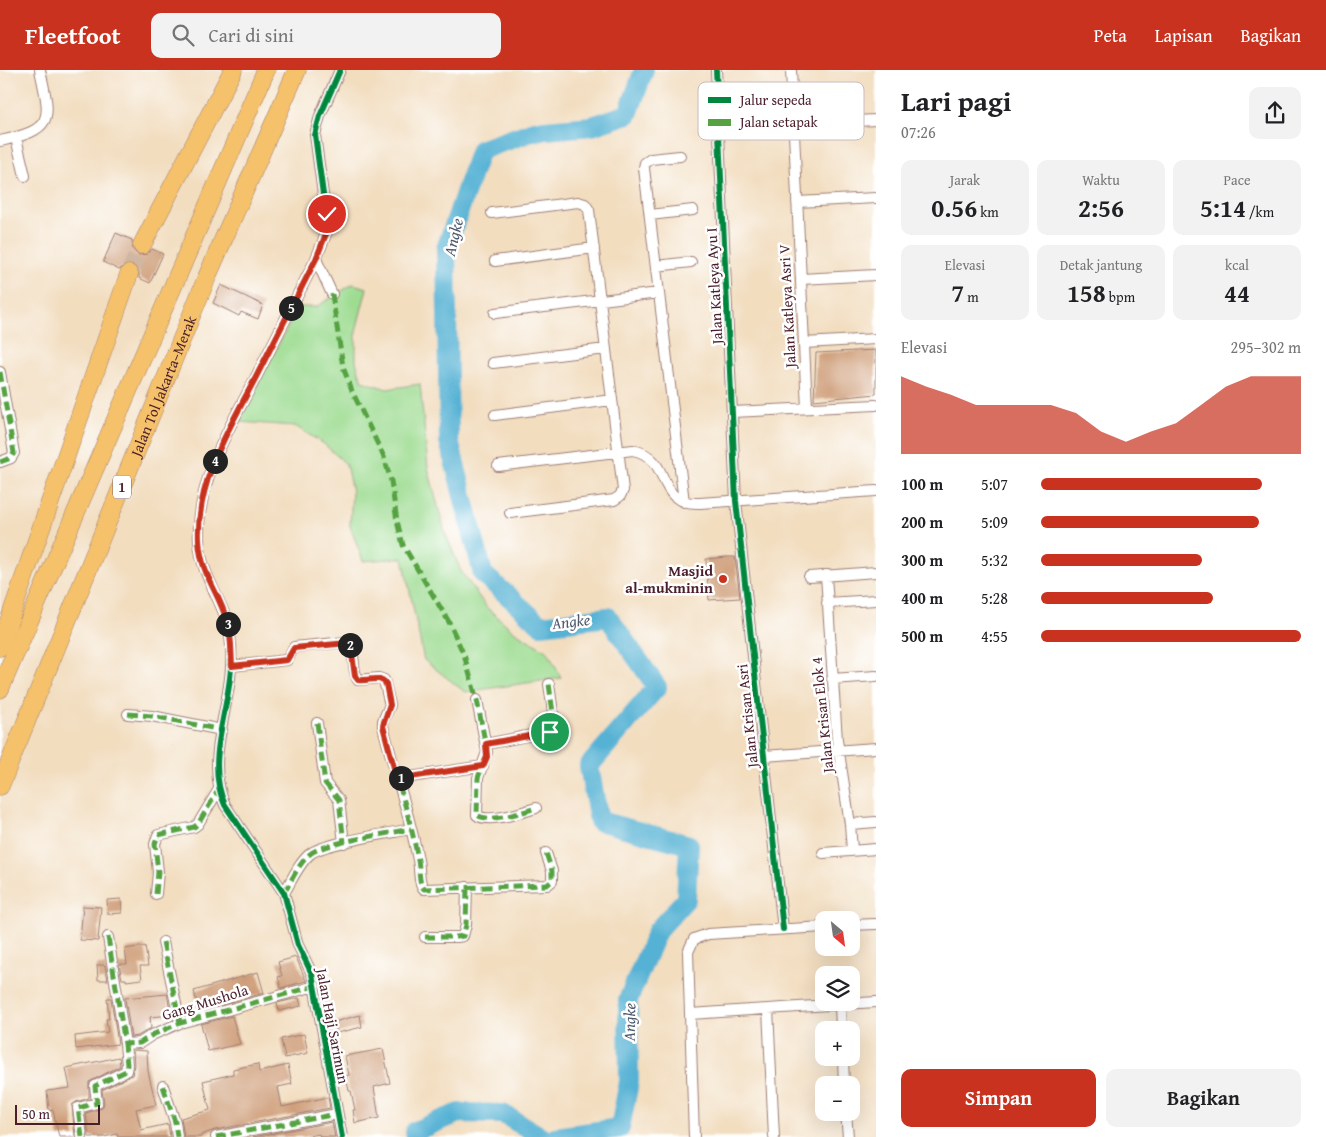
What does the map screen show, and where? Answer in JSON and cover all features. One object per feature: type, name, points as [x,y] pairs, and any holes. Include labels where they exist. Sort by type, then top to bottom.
[{"type":"highway","points":[[142,245],[233,70]]},
{"type":"highway","name":"Jalan Tol Jakarta–Merak","points":[[0,689],[266,70]]},
{"type":"highway","name":"Jalan Tol Jakarta–Merak","points":[[0,786],[207,277],[297,70]]},
{"type":"highway","points":[[0,646],[129,274]]},
{"type":"street","points":[[0,141],[32,132],[42,125],[47,116],[48,106],[40,70]]},
{"type":"street","points":[[156,894],[158,872],[155,844],[158,835],[196,826],[219,789],[218,756],[232,666],[230,632],[227,620],[206,574],[200,554],[199,520],[201,501],[212,466],[227,433],[316,259],[326,234],[327,224],[315,134],[320,116],[340,70]]},
{"type":"street","points":[[16,138],[24,176]]},
{"type":"street","name":"Jalan Katleya Ayu I","points":[[719,140],[736,501]]},
{"type":"street","name":"Jalan Katleya Asri V","points":[[795,140],[807,408]]},
{"type":"street","points":[[680,156],[651,160],[645,162],[644,168],[684,502]]},
{"type":"street","points":[[797,202],[876,198]]},
{"type":"street","points":[[492,213],[578,202],[585,204],[589,210],[623,490],[620,496],[614,500],[510,513]]},
{"type":"street","points":[[650,216],[693,210]]},
{"type":"street","points":[[495,260],[594,248]]},
{"type":"street","points":[[316,259],[332,294]]},
{"type":"street","points":[[656,266],[692,262]]},
{"type":"street","points":[[801,279],[876,275]]},
{"type":"street","points":[[495,313],[659,293]]},
{"type":"street","points":[[804,343],[876,339]]},
{"type":"street","points":[[493,363],[606,349]]},
{"type":"street","points":[[0,372],[14,453],[11,458],[0,462]]},
{"type":"street","points":[[495,415],[612,400]]},
{"type":"street","points":[[732,412],[876,405]]},
{"type":"street","points":[[498,466],[633,450],[642,452],[656,463],[669,491],[675,499],[693,504],[876,491]]},
{"type":"street","name":"Jalan Krisan Asri","points":[[736,501],[783,929]]},
{"type":"street","points":[[809,577],[876,572]]},
{"type":"street","name":"Jalan Krisan Elok 4","points":[[826,575],[832,679],[852,850]]},
{"type":"street","points":[[827,603],[876,600]]},
{"type":"street","points":[[232,666],[287,660],[294,648],[348,643],[351,647],[355,676],[358,680],[379,678],[384,680],[390,705],[383,726],[411,829],[424,890],[549,884],[552,881],[552,874],[546,854]]},
{"type":"street","points":[[832,679],[876,676]]},
{"type":"street","points":[[486,744],[552,731],[555,726],[549,684]]},
{"type":"street","points":[[477,700],[487,757],[478,778],[477,811],[479,817],[487,819],[536,808]]},
{"type":"street","points":[[128,714],[152,716],[222,730]]},
{"type":"street","points":[[317,723],[325,783],[339,800],[344,843]]},
{"type":"street","points":[[764,756],[876,748]]},
{"type":"street","points":[[397,779],[483,766]]},
{"type":"street","name":"Jalan Haji Sarimun","points":[[219,789],[225,804],[284,893],[296,937],[310,968],[342,1137]]},
{"type":"street","points":[[850,824],[876,822]]},
{"type":"street","points":[[284,893],[309,854],[320,848],[411,829]]},
{"type":"street","points":[[822,853],[876,849]]},
{"type":"street","points":[[425,937],[462,936],[466,925],[467,887]]},
{"type":"street","points":[[860,925],[876,924]]},
{"type":"street","points":[[694,1137],[688,952],[694,939],[708,934],[815,927]]},
{"type":"street","points":[[82,1137],[78,1108],[97,1104],[95,1086],[126,1071],[127,1064],[108,937]]},
{"type":"street","points":[[163,942],[180,1023]]},
{"type":"street","name":"Gang Mushola","points":[[125,1044],[140,1043],[152,1035],[180,1023],[314,986]]},
{"type":"street","points":[[860,1003],[876,1002]]},
{"type":"street","points":[[690,1014],[815,1006]]},
{"type":"street","points":[[768,1009],[774,1137]]},
{"type":"street","points":[[163,1086],[175,1122],[177,1137]]},
{"type":"street","points":[[216,1137],[337,1114]]},
{"type":"street","points":[[847,1121],[848,1137]]},
{"type":"green space","points":[[353,284],[367,288],[356,331],[356,362],[362,381],[387,389],[420,384],[428,468],[445,533],[461,571],[487,608],[515,632],[548,652],[561,678],[465,692],[424,660],[403,558],[363,561],[350,526],[352,492],[346,464],[324,444],[295,426],[239,422],[298,307],[316,307]]},
{"type":"building","points":[[116,233],[132,240],[133,250],[138,255],[147,254],[152,249],[163,254],[150,283],[139,278],[139,272],[133,264],[127,264],[119,270],[103,262]]},
{"type":"building","points":[[221,285],[263,305],[258,319],[241,312],[239,316],[213,303]]},
{"type":"building","points":[[876,350],[876,394],[814,400],[816,353]]},
{"type":"building","name":"Masjid al-mukminin","points":[[735,557],[740,598],[709,600],[706,559]]},
{"type":"building","points":[[121,899],[122,913],[108,914],[107,900]]},
{"type":"building","points":[[83,906],[101,907],[98,941],[80,940]]},
{"type":"building","points":[[145,946],[148,966],[140,966],[142,979],[126,981],[126,979],[122,979],[119,964],[127,964],[125,949]]},
{"type":"building","points":[[296,957],[306,981],[281,988],[278,977],[282,976],[278,962]]},
{"type":"building","points":[[97,965],[105,965],[108,980],[98,980]]},
{"type":"building","points":[[258,972],[264,993],[199,1011],[194,991]]},
{"type":"building","points":[[167,994],[171,1015],[150,1017],[151,1028],[138,1036],[131,1037],[125,998]]},
{"type":"building","points":[[107,998],[111,998],[118,1044],[76,1049],[75,1036],[108,1032],[106,1019],[109,1019]]},
{"type":"building","points":[[299,998],[301,1006],[279,1011],[277,1003]]},
{"type":"building","points":[[360,1015],[362,1027],[337,1033],[334,1022]]},
{"type":"building","points":[[232,1016],[240,1044],[208,1051],[201,1024]]},
{"type":"building","points":[[304,1034],[308,1053],[285,1058],[281,1039]]},
{"type":"building","points":[[383,1049],[390,1083],[374,1087],[379,1118],[355,1123],[353,1110],[355,1110],[346,1076],[349,1075],[345,1056]]},
{"type":"building","points":[[133,1050],[147,1051],[148,1071],[156,1105],[136,1109],[141,1130],[168,1124],[170,1137],[118,1137],[117,1134],[104,1137],[89,1137],[86,1113],[102,1108],[104,1103],[102,1090],[132,1075],[134,1065]]},
{"type":"building","points":[[119,1057],[120,1066],[89,1082],[89,1098],[72,1105],[75,1137],[59,1137],[53,1110],[49,1111],[47,1091],[70,1088],[66,1068]]},
{"type":"building","points":[[258,1064],[259,1072],[288,1065],[292,1084],[278,1087],[282,1107],[328,1097],[330,1108],[215,1130],[201,1135],[201,1137],[184,1137],[181,1118],[210,1110],[203,1081],[233,1074],[233,1069]]},
{"type":"building","points":[[332,1122],[335,1137],[320,1137],[319,1134],[303,1137],[253,1137]]},
{"type":"waterway","name":"Angke","points":[[555,1137],[620,1128],[629,1082],[628,1000],[657,931],[686,899],[689,845],[599,821],[589,766],[657,687],[608,617],[541,625],[483,574],[449,441],[446,249],[480,150],[534,131],[592,126],[628,114],[644,70]]},
{"type":"waterway","name":"Angke","points":[[416,1137],[415,1131],[459,1113],[503,1114],[542,1137]]},
{"type":"tunnel","points":[[129,274],[142,245]]},
{"type":"marked path","points":[[332,294],[343,367],[352,391],[384,457],[391,481],[403,545],[449,622],[464,655],[477,700],[487,752],[478,778],[477,815],[497,818],[536,808]]},
{"type":"marked path","points":[[0,372],[14,453],[11,458],[0,462]]},
{"type":"marked path","points":[[231,666],[287,660],[294,647],[346,642],[352,649],[358,680],[379,678],[384,680],[390,705],[383,721],[383,726],[411,826],[420,880],[424,889],[547,885],[552,881],[552,871],[546,853]]},
{"type":"marked path","points":[[486,744],[552,731],[555,727],[549,684]]},
{"type":"marked path","points":[[128,714],[152,716],[222,730]]},
{"type":"marked path","points":[[317,723],[325,783],[339,800],[344,843]]},
{"type":"marked path","points":[[397,779],[483,766]]},
{"type":"marked path","points":[[156,894],[158,872],[155,844],[158,835],[194,827],[198,824],[219,789]]},
{"type":"marked path","points":[[284,893],[302,862],[317,850],[342,842],[411,829]]},
{"type":"marked path","points":[[425,937],[463,936],[466,925],[467,887]]},
{"type":"marked path","points":[[108,937],[125,1044],[140,1043],[152,1035],[180,1023],[315,986]]},
{"type":"marked path","points":[[163,942],[180,1023]]},
{"type":"marked path","points":[[82,1137],[78,1108],[97,1103],[95,1086],[126,1071],[125,1044]]},
{"type":"marked path","points":[[163,1086],[175,1122],[177,1137]]},
{"type":"marked path","points":[[216,1137],[337,1114]]},
{"type":"cycle path","points":[[340,70],[320,116],[315,135],[327,224],[326,234],[316,259],[217,455],[203,497],[199,540],[203,562],[226,618],[231,642],[229,684],[218,754],[219,789],[225,805],[284,893],[298,945],[312,974],[342,1137]]},
{"type":"cycle path","points":[[716,70],[717,82]]},
{"type":"cycle path","points":[[719,140],[736,501],[783,929]]},
{"type":"place","name":"Masjid al-mukminin","points":[[723,579]]},
{"type":"route","points":[[327,214],[326,234],[316,259],[227,433],[212,466],[201,501],[199,538],[202,565],[227,620],[230,632],[232,666],[287,660],[291,650],[294,648],[346,642],[350,644],[356,679],[361,681],[379,678],[384,680],[386,684],[390,708],[383,726],[397,779],[483,766],[487,757],[486,744],[550,732]]}]
